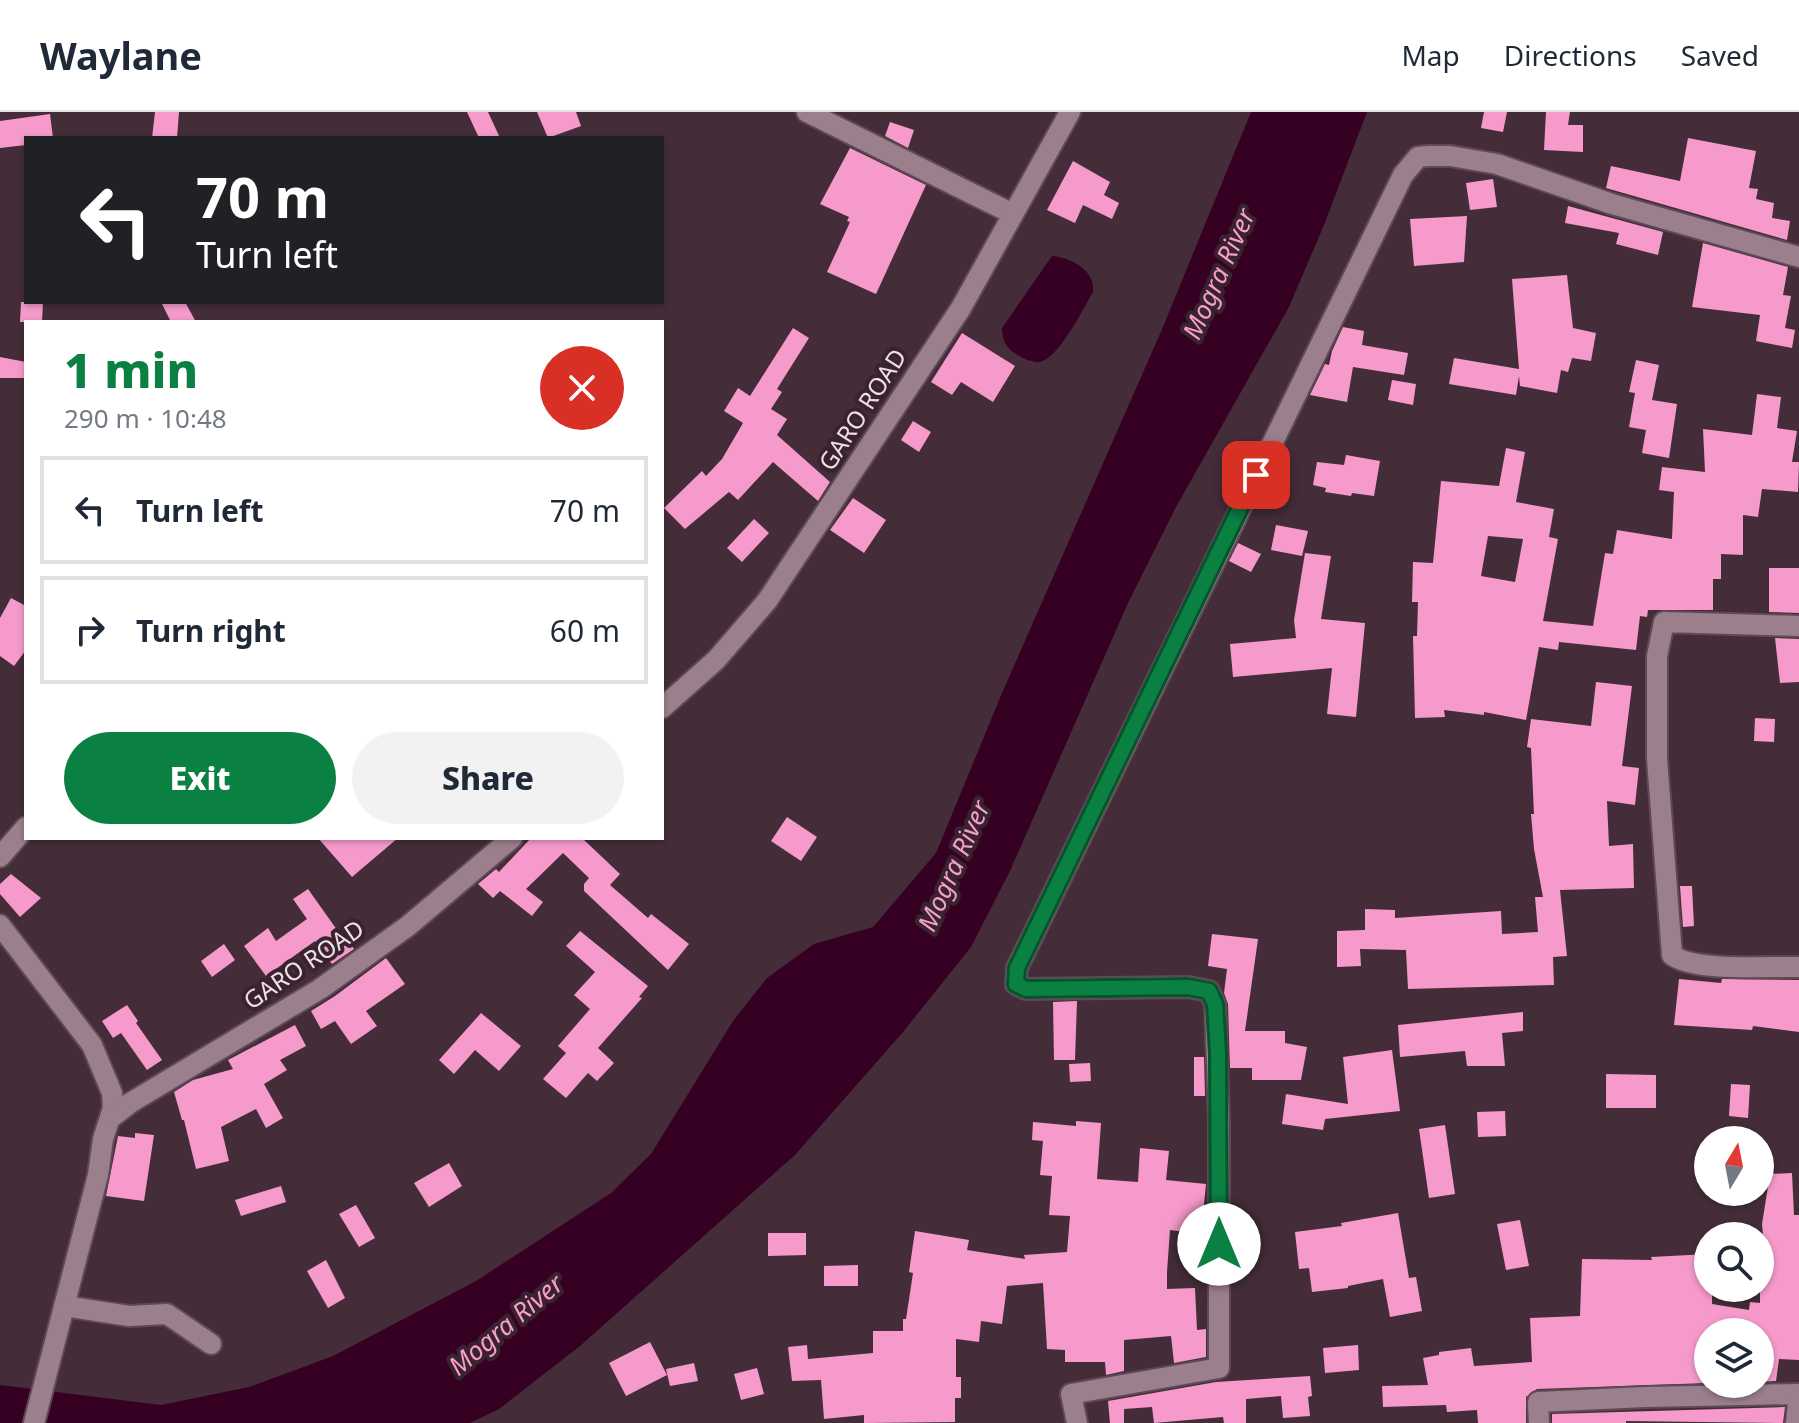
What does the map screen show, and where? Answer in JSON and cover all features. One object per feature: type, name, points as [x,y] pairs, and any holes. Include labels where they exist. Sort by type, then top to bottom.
[{"type":"street","points":[[807,112],[1013,214]]},
{"type":"street","name":"GARO ROAD","points":[[664,706],[716,660],[767,601],[961,308],[1070,112]]},
{"type":"street","points":[[1077,1423],[1071,1394],[1219,1368],[1219,1107],[1215,1004],[1209,991],[1188,987],[1026,989],[1016,984],[1017,968],[1403,175],[1418,157],[1450,156],[1497,164],[1612,204],[1799,257]]},
{"type":"street","points":[[1799,626],[1664,622],[1657,656],[1657,759],[1672,955],[1680,961],[1702,965],[1799,967]]},
{"type":"street","points":[[0,857],[24,829]]},
{"type":"street","name":"GARO ROAD","points":[[112,1117],[130,1103],[320,989],[408,926],[510,840]]},
{"type":"street","points":[[0,925],[92,1045],[112,1093],[112,1117],[103,1139],[98,1175],[34,1423]]},
{"type":"street","points":[[62,1314],[167,1314],[211,1344]]},
{"type":"street","points":[[1539,1423],[1538,1402],[1799,1394],[1796,1423]]},
{"type":"water","name":"Mogra River","points":[[1251,112],[1367,112],[1289,307],[1176,507],[1128,603],[1010,871],[971,947],[903,1032],[795,1155],[580,1346],[499,1409],[470,1423],[0,1423],[0,1385],[161,1405],[249,1387],[333,1356],[476,1281],[611,1193],[651,1154],[733,1021],[767,978],[814,944],[873,927],[936,853],[1002,693],[1163,327]]},
{"type":"water","points":[[1052,256],[1081,266],[1091,278],[1093,292],[1055,352],[1047,359],[1034,362],[1010,349],[1002,328]]},
{"type":"building","points":[[155,112],[179,112],[177,136],[152,136]]},
{"type":"building","points":[[467,112],[488,112],[499,136],[478,136]]},
{"type":"building","points":[[537,112],[576,112],[581,126],[547,136]]},
{"type":"building","points":[[1484,112],[1507,112],[1503,132],[1481,128]]},
{"type":"building","points":[[1546,112],[1570,112],[1568,125],[1583,125],[1583,152],[1544,150]]},
{"type":"building","points":[[50,114],[53,136],[24,136],[24,145],[0,148],[0,121]]},
{"type":"building","points":[[890,122],[914,130],[908,148],[885,136]]},
{"type":"building","points":[[1688,138],[1756,151],[1749,188],[1758,189],[1756,199],[1774,203],[1772,218],[1790,221],[1787,240],[1606,188],[1611,166],[1680,181]]},
{"type":"building","points":[[850,148],[926,185],[876,294],[827,272],[850,222],[847,221],[849,217],[820,204]]},
{"type":"building","points":[[1073,161],[1110,182],[1104,195],[1119,203],[1112,219],[1083,205],[1075,223],[1047,210]]},
{"type":"building","points":[[1493,179],[1497,207],[1470,210],[1466,183]]},
{"type":"building","points":[[1568,206],[1663,232],[1658,255],[1616,244],[1619,233],[1565,223]]},
{"type":"building","points":[[1467,216],[1464,262],[1414,266],[1410,219]]},
{"type":"building","points":[[1703,243],[1788,267],[1783,295],[1791,296],[1785,328],[1795,330],[1792,348],[1756,341],[1760,315],[1692,307]]},
{"type":"building","points":[[1567,275],[1573,328],[1596,333],[1591,361],[1572,358],[1568,372],[1561,370],[1557,393],[1520,386],[1519,376],[1516,395],[1449,384],[1454,358],[1519,369],[1512,279]]},
{"type":"building","points":[[21,302],[43,304],[42,320],[20,322]]},
{"type":"building","points":[[162,304],[186,304],[195,320],[170,320]]},
{"type":"building","points":[[1343,327],[1364,331],[1362,345],[1408,353],[1404,375],[1353,367],[1347,402],[1310,395],[1325,364],[1329,365]]},
{"type":"building","points":[[793,328],[809,338],[777,389],[782,392],[771,409],[787,419],[777,435],[830,482],[818,501],[773,462],[738,500],[729,492],[685,529],[664,508],[702,471],[706,476],[722,459],[743,423],[724,411],[738,388],[750,396]]},
{"type":"building","points":[[962,333],[1015,366],[993,402],[961,382],[952,395],[931,382]]},
{"type":"building","points":[[0,357],[24,362],[24,378],[0,378]]},
{"type":"building","points":[[1636,360],[1659,365],[1652,400],[1677,404],[1669,458],[1642,453],[1646,430],[1629,427],[1635,393],[1629,392]]},
{"type":"building","points":[[1392,380],[1416,384],[1413,405],[1388,400]]},
{"type":"building","points":[[1757,394],[1781,397],[1777,428],[1797,431],[1792,462],[1799,462],[1798,492],[1762,489],[1758,517],[1743,515],[1743,555],[1721,554],[1721,579],[1713,579],[1713,610],[1648,610],[1647,617],[1640,616],[1636,650],[1559,642],[1558,650],[1539,647],[1526,720],[1484,712],[1484,715],[1444,710],[1445,717],[1415,718],[1413,636],[1417,636],[1418,602],[1412,602],[1413,562],[1433,563],[1441,481],[1499,486],[1506,448],[1525,452],[1516,502],[1554,509],[1549,537],[1558,539],[1543,621],[1593,626],[1605,553],[1613,554],[1617,530],[1672,539],[1674,492],[1659,490],[1662,467],[1705,472],[1703,429],[1752,435]],"holes":[[[1488,536],[1523,539],[1515,582],[1481,576]]]},
{"type":"building","points":[[913,421],[931,432],[919,452],[901,440]]},
{"type":"building","points":[[1346,455],[1380,461],[1374,496],[1325,492],[1326,488],[1313,485],[1317,462],[1344,465]]},
{"type":"building","points":[[853,498],[886,520],[864,553],[830,530]]},
{"type":"building","points":[[754,519],[769,533],[742,562],[727,548]]},
{"type":"building","points":[[1276,525],[1308,531],[1302,556],[1271,550]]},
{"type":"building","points":[[1238,543],[1261,554],[1251,572],[1229,561]]},
{"type":"building","points":[[1305,553],[1331,556],[1321,619],[1365,623],[1356,717],[1327,714],[1332,668],[1233,677],[1230,644],[1296,638],[1294,620]]},
{"type":"building","points":[[1769,568],[1799,568],[1799,613],[1769,612]]},
{"type":"building","points":[[11,598],[24,605],[24,653],[14,666],[0,656],[0,618]]},
{"type":"building","points":[[1775,638],[1799,639],[1799,682],[1780,683]]},
{"type":"building","points":[[1596,682],[1632,686],[1622,766],[1639,768],[1635,805],[1607,801],[1609,846],[1633,844],[1634,888],[1560,890],[1567,956],[1553,957],[1554,985],[1408,989],[1406,950],[1360,949],[1361,966],[1337,967],[1337,931],[1365,930],[1365,909],[1395,910],[1395,918],[1501,911],[1502,934],[1538,932],[1535,897],[1543,897],[1531,814],[1534,814],[1531,748],[1527,747],[1531,719],[1591,726]]},
{"type":"building","points":[[1755,718],[1775,719],[1774,742],[1754,741]]},
{"type":"building","points":[[787,817],[817,837],[801,861],[771,841]]},
{"type":"building","points":[[320,840],[396,840],[352,877]]},
{"type":"building","points":[[529,840],[584,840],[620,874],[610,885],[648,918],[651,914],[689,944],[668,970],[584,891],[584,884],[589,878],[563,853],[526,889],[543,902],[532,916],[500,891],[493,898],[478,884],[496,869],[499,872]]},
{"type":"building","points":[[11,874],[41,898],[20,917],[0,894],[0,884]]},
{"type":"building","points":[[1680,886],[1692,886],[1694,926],[1683,927]]},
{"type":"building","points":[[308,889],[347,944],[349,942],[354,949],[332,964],[315,941],[266,976],[244,946],[268,928],[276,941],[307,919],[293,899]]},
{"type":"building","points":[[580,931],[648,986],[639,997],[642,998],[598,1048],[614,1063],[597,1081],[588,1073],[566,1098],[543,1079],[566,1053],[558,1046],[590,1009],[574,995],[595,972],[566,946]]},
{"type":"building","points":[[1212,934],[1258,939],[1245,1031],[1285,1031],[1285,1043],[1307,1047],[1301,1080],[1252,1080],[1252,1068],[1230,1068],[1228,1004],[1224,993],[1227,969],[1208,966]]},
{"type":"building","points":[[224,944],[235,960],[212,977],[201,961]]},
{"type":"building","points":[[386,958],[405,984],[366,1011],[377,1026],[351,1044],[335,1021],[321,1029],[311,1011]]},
{"type":"building","points":[[1679,979],[1721,983],[1722,979],[1799,980],[1799,1032],[1753,1026],[1752,1030],[1674,1025]]},
{"type":"building","points":[[1077,1001],[1075,1060],[1054,1060],[1053,1002]]},
{"type":"building","points":[[127,1005],[162,1060],[147,1070],[121,1033],[113,1038],[102,1021]]},
{"type":"building","points":[[1523,1012],[1523,1031],[1502,1033],[1505,1066],[1467,1066],[1465,1051],[1400,1057],[1398,1025]]},
{"type":"building","points":[[481,1013],[521,1046],[499,1071],[475,1050],[454,1074],[439,1060]]},
{"type":"building","points":[[295,1025],[306,1046],[280,1060],[287,1070],[264,1084],[283,1118],[266,1128],[256,1109],[221,1127],[229,1161],[196,1169],[174,1092],[193,1080],[233,1069],[228,1060]]},
{"type":"building","points":[[1392,1050],[1400,1111],[1325,1119],[1323,1130],[1282,1124],[1286,1094],[1348,1104],[1343,1057]]},
{"type":"building","points":[[1194,1057],[1204,1057],[1205,1096],[1194,1096]]},
{"type":"building","points":[[1090,1063],[1091,1081],[1070,1082],[1069,1064]]},
{"type":"building","points":[[1606,1074],[1656,1075],[1656,1108],[1606,1108]]},
{"type":"building","points":[[1731,1084],[1750,1085],[1748,1118],[1729,1116]]},
{"type":"building","points":[[1505,1111],[1506,1136],[1478,1137],[1477,1112]]},
{"type":"building","points":[[1076,1121],[1101,1123],[1097,1179],[1138,1182],[1140,1148],[1169,1151],[1166,1180],[1206,1184],[1201,1234],[1170,1230],[1167,1289],[1195,1288],[1197,1330],[1206,1329],[1206,1357],[1174,1363],[1171,1336],[1124,1340],[1124,1371],[1106,1375],[1105,1362],[1065,1362],[1065,1350],[1047,1349],[1043,1283],[1007,1286],[1002,1324],[981,1321],[979,1342],[956,1339],[956,1377],[961,1377],[961,1398],[955,1398],[955,1422],[864,1423],[864,1415],[824,1419],[821,1380],[792,1381],[788,1347],[807,1345],[808,1359],[873,1353],[873,1331],[903,1331],[913,1273],[909,1272],[915,1231],[969,1240],[967,1250],[1025,1259],[1024,1255],[1067,1252],[1070,1216],[1049,1215],[1052,1176],[1040,1175],[1043,1141],[1032,1140],[1033,1122],[1076,1126]]},
{"type":"building","points":[[1445,1125],[1455,1194],[1429,1198],[1419,1129]]},
{"type":"building","points":[[135,1133],[154,1135],[144,1201],[106,1196],[118,1136],[135,1138]]},
{"type":"building","points":[[449,1163],[462,1186],[429,1207],[414,1183]]},
{"type":"building","points":[[1792,1173],[1794,1215],[1799,1215],[1799,1360],[1779,1359],[1776,1381],[1774,1318],[1694,1318],[1694,1383],[1537,1389],[1526,1397],[1526,1423],[1478,1423],[1477,1410],[1447,1412],[1446,1405],[1383,1407],[1382,1386],[1428,1385],[1423,1358],[1439,1355],[1439,1352],[1471,1348],[1474,1366],[1532,1362],[1530,1318],[1580,1316],[1582,1259],[1652,1260],[1651,1257],[1694,1255],[1694,1302],[1712,1302],[1749,1310],[1750,1302],[1774,1302],[1774,1222],[1762,1222],[1765,1206],[1774,1206],[1774,1174]]},
{"type":"building","points":[[281,1186],[286,1202],[241,1216],[235,1200]]},
{"type":"building","points":[[356,1205],[375,1238],[359,1247],[339,1214]]},
{"type":"building","points":[[1398,1213],[1409,1278],[1416,1277],[1422,1311],[1390,1317],[1383,1279],[1348,1288],[1312,1292],[1309,1268],[1299,1269],[1295,1232],[1342,1226],[1341,1223]]},
{"type":"building","points":[[1520,1220],[1529,1266],[1506,1270],[1497,1224]]},
{"type":"building","points":[[768,1233],[806,1233],[806,1255],[768,1256]]},
{"type":"building","points":[[326,1260],[345,1298],[328,1308],[307,1271]]},
{"type":"building","points":[[858,1265],[858,1286],[824,1286],[824,1266]]},
{"type":"building","points":[[650,1342],[667,1375],[626,1396],[609,1363]]},
{"type":"building","points":[[1358,1345],[1359,1370],[1325,1373],[1323,1348]]},
{"type":"building","points":[[694,1363],[698,1381],[670,1386],[666,1369]]},
{"type":"building","points":[[757,1368],[764,1394],[741,1400],[734,1374]]},
{"type":"building","points":[[1310,1376],[1310,1416],[1283,1418],[1281,1396],[1246,1399],[1246,1423],[1224,1423],[1223,1417],[1154,1423],[1152,1407],[1124,1409],[1124,1423],[1110,1423],[1108,1401],[1216,1382]]},
{"type":"building","points":[[1785,1407],[1783,1423],[1552,1423],[1552,1414]]},
{"type":"route","points":[[1219,1244],[1218,1053],[1215,1004],[1209,991],[1188,987],[1026,989],[1016,984],[1017,968],[1256,475]]}]
